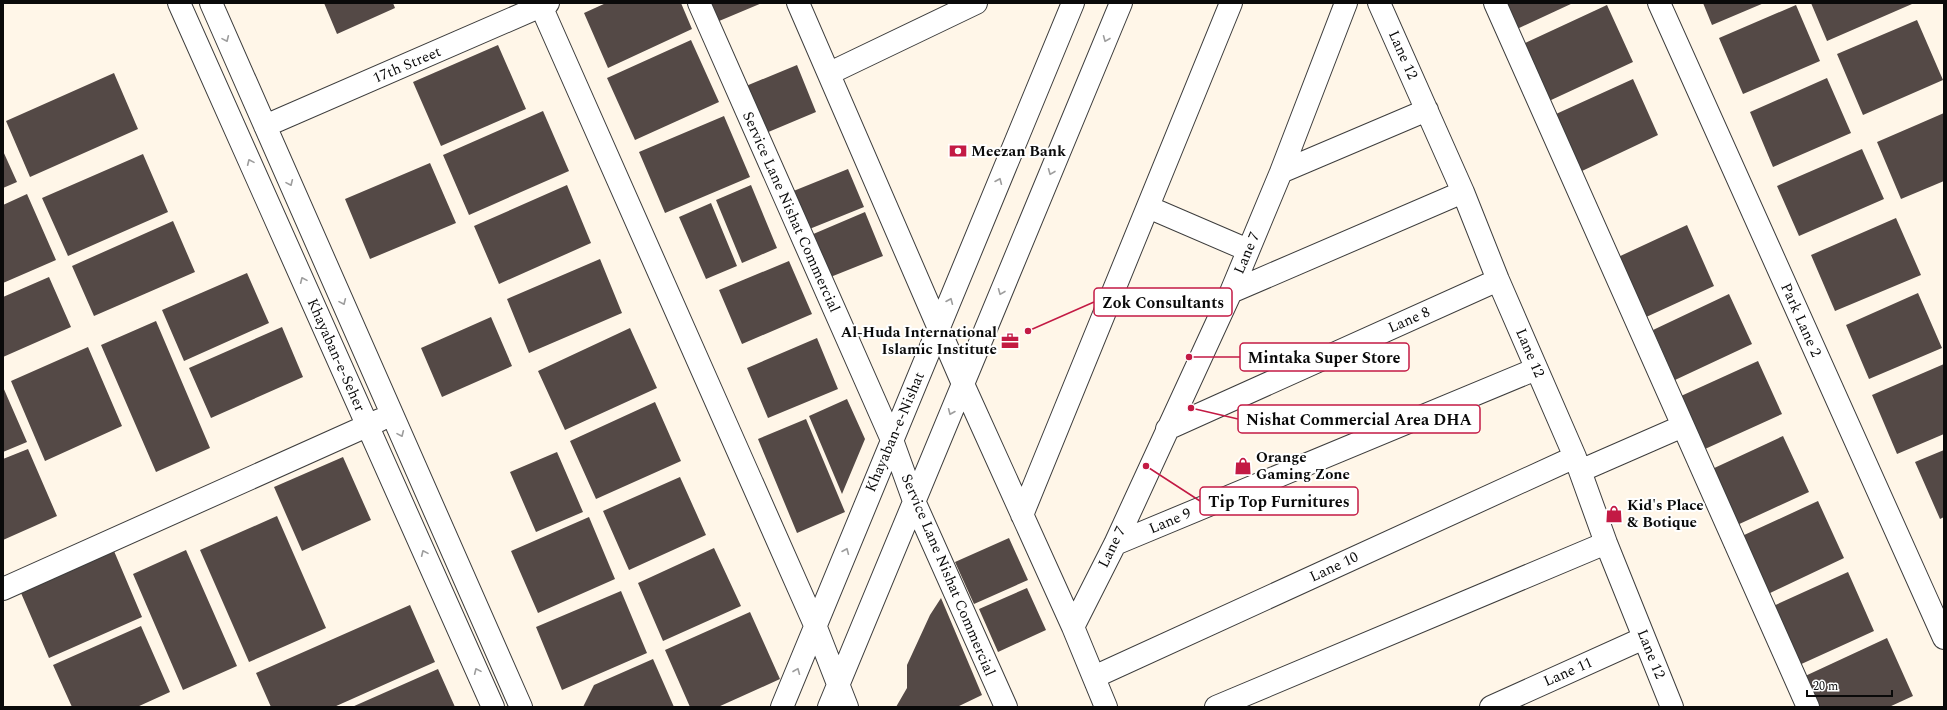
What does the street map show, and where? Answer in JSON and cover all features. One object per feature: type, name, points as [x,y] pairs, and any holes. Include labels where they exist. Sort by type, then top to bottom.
[{"type":"street","name":"Khayaban-e-Seher","points":[[179,3],[493,707]]},
{"type":"street","name":"Khayaban-e-Seher","points":[[211,3],[521,707]]},
{"type":"street","name":"Service Lane Nishat Commercial","points":[[699,3],[892,440],[914,501],[1006,707]]},
{"type":"street","points":[[798,3],[830,73],[963,384],[1022,514],[1106,707]]},
{"type":"street","points":[[830,73],[976,3]]},
{"type":"street","name":"Khayaban-e-Nishat","points":[[782,707],[1073,3]]},
{"type":"street","points":[[829,707],[1121,3]]},
{"type":"street","points":[[1022,514],[1231,3]]},
{"type":"street","name":"Lane 7","points":[[1072,627],[1115,544],[1166,428],[1231,292],[1281,172],[1346,3]]},
{"type":"street","name":"Lane 12","points":[[1379,3],[1463,192],[1498,280],[1577,464],[1606,543],[1672,707]]},
{"type":"street","points":[[1495,3],[1808,707]]},
{"type":"street","name":"Park Lane 2","points":[[1659,3],[1944,638]]},
{"type":"street","points":[[545,5],[815,625],[847,707]]},
{"type":"street","name":"17th Street","points":[[265,126],[545,5]]},
{"type":"street","points":[[1281,172],[1427,110]]},
{"type":"street","points":[[1231,292],[1463,192]]},
{"type":"street","points":[[1148,207],[1248,250]]},
{"type":"street","name":"Lane 8","points":[[1166,428],[1498,280]]},
{"type":"street","name":"Lane 9","points":[[1115,544],[1536,369]]},
{"type":"street","points":[[3,589],[392,414]]},
{"type":"street","name":"Lane 10","points":[[1094,677],[1577,464],[1683,426]]},
{"type":"street","points":[[1216,707],[1606,543]]},
{"type":"street","name":"Lane 11","points":[[1491,707],[1644,638]]},
{"type":"building","points":[[324,3],[393,3],[395,8],[337,34]]},
{"type":"building","points":[[606,3],[681,3],[692,29],[608,68],[584,13]]},
{"type":"building","points":[[703,3],[762,3],[712,24]]},
{"type":"building","points":[[1505,3],[1573,3],[1517,29]]},
{"type":"building","points":[[1703,3],[1764,3],[1712,25]]},
{"type":"building","points":[[1811,3],[1912,3],[1912,4],[1827,41]]},
{"type":"building","points":[[1607,5],[1633,62],[1549,101],[1523,44]]},
{"type":"building","points":[[1796,5],[1820,61],[1743,94],[1719,38]]},
{"type":"building","points":[[1917,20],[1943,80],[1863,115],[1837,54]]},
{"type":"building","points":[[691,40],[719,102],[635,140],[607,78]]},
{"type":"building","points":[[498,45],[526,109],[441,146],[413,82]]},
{"type":"building","points":[[797,65],[816,112],[766,133],[746,86]]},
{"type":"building","points":[[114,73],[138,129],[30,177],[6,121]]},
{"type":"building","points":[[1827,78],[1851,133],[1773,167],[1750,112]]},
{"type":"building","points":[[1633,79],[1658,135],[1582,171],[1556,114]]},
{"type":"building","points":[[543,111],[569,171],[469,215],[443,155]]},
{"type":"building","points":[[1944,113],[1944,181],[1901,199],[1877,142]]},
{"type":"building","points":[[724,116],[750,177],[665,213],[639,152]]},
{"type":"building","points":[[1862,149],[1884,199],[1799,236],[1777,186]]},
{"type":"building","points":[[3,151],[17,182],[3,188]]},
{"type":"building","points":[[143,154],[168,212],[68,256],[42,198]]},
{"type":"building","points":[[430,163],[456,223],[370,259],[345,199]]},
{"type":"building","points":[[848,169],[864,207],[807,230],[791,192]]},
{"type":"building","points":[[567,185],[591,243],[499,284],[474,226]]},
{"type":"building","points":[[751,185],[777,248],[742,263],[716,200]]},
{"type":"building","points":[[27,194],[56,260],[3,283],[3,205]]},
{"type":"building","points":[[711,203],[737,266],[706,279],[679,217]]},
{"type":"building","points":[[865,212],[883,256],[828,278],[811,235]]},
{"type":"building","points":[[1896,218],[1921,275],[1835,311],[1811,255]]},
{"type":"building","points":[[173,221],[195,272],[94,316],[72,266]]},
{"type":"building","points":[[1687,225],[1714,286],[1644,318],[1616,258]]},
{"type":"building","points":[[600,259],[622,313],[529,353],[507,299]]},
{"type":"building","points":[[789,261],[812,314],[742,344],[719,290]]},
{"type":"building","points":[[247,273],[269,323],[184,361],[162,310]]},
{"type":"building","points":[[49,277],[71,327],[3,357],[3,297]]},
{"type":"building","points":[[1918,293],[1942,348],[1869,379],[1846,325]]},
{"type":"building","points":[[1729,294],[1752,344],[1675,380],[1653,330]]},
{"type":"building","points":[[491,317],[512,366],[442,397],[421,348]]},
{"type":"building","points":[[156,321],[210,448],[156,472],[101,345]]},
{"type":"building","points":[[282,327],[303,377],[211,418],[189,368]]},
{"type":"building","points":[[630,328],[657,388],[565,430],[538,371]]},
{"type":"building","points":[[817,338],[838,389],[768,418],[747,368]]},
{"type":"building","points":[[88,347],[122,426],[45,461],[11,381]]},
{"type":"building","points":[[1758,361],[1782,414],[1705,449],[1681,396]]},
{"type":"building","points":[[1944,364],[1944,434],[1897,454],[1872,395]]},
{"type":"building","points":[[3,387],[27,442],[3,452]]},
{"type":"building","points":[[847,399],[865,439],[842,494],[809,416]]},
{"type":"building","points":[[655,402],[681,461],[596,499],[570,441]]},
{"type":"building","points":[[806,419],[845,512],[797,533],[758,439]]},
{"type":"building","points":[[1783,436],[1809,492],[1735,526],[1710,470]]},
{"type":"building","points":[[28,449],[57,516],[3,540],[3,459]]},
{"type":"building","points":[[1944,450],[1944,517],[1940,519],[1915,462]]},
{"type":"building","points":[[557,452],[583,512],[536,532],[510,472]]},
{"type":"building","points":[[343,457],[371,520],[302,551],[274,487]]},
{"type":"building","points":[[680,477],[706,535],[629,570],[603,511]]},
{"type":"building","points":[[1818,501],[1844,558],[1768,594],[1742,536]]},
{"type":"building","points":[[277,516],[326,628],[249,662],[200,550]]},
{"type":"building","points":[[589,517],[615,579],[538,613],[511,551]]},
{"type":"building","points":[[1009,538],[1028,580],[974,604],[955,562]]},
{"type":"building","points":[[714,548],[741,606],[663,641],[638,583]]},
{"type":"building","points":[[186,550],[237,666],[183,690],[133,574]]},
{"type":"building","points":[[114,551],[142,617],[49,658],[21,593]]},
{"type":"building","points":[[1848,572],[1874,631],[1797,666],[1771,607]]},
{"type":"building","points":[[1027,588],[1046,630],[998,652],[979,609]]},
{"type":"building","points":[[621,591],[647,653],[562,690],[536,627]]},
{"type":"building","points":[[941,598],[982,695],[957,707],[896,707],[907,688],[907,665],[930,615]]},
{"type":"building","points":[[410,605],[435,662],[334,707],[271,707],[256,673]]},
{"type":"building","points":[[750,612],[780,679],[718,707],[690,707],[665,650]]},
{"type":"building","points":[[141,626],[170,692],[137,707],[72,707],[53,665]]},
{"type":"building","points":[[1887,638],[1913,696],[1889,707],[1816,707],[1803,677]]},
{"type":"building","points":[[653,659],[674,707],[583,707],[594,685]]},
{"type":"building","points":[[438,669],[455,707],[352,707]]},
{"type":"place","name":"Meezan Bank","points":[[958,151]]},
{"type":"place","name":"Zok Consultants","points":[[1028,331]]},
{"type":"place","name":"Al-Huda International Islamic Institute","points":[[1010,341]]},
{"type":"place","name":"Mintaka Super Store","points":[[1189,357]]},
{"type":"place","name":"Nishat Commercial Area DHA","points":[[1191,408]]},
{"type":"place","name":"Tip Top Furnitures","points":[[1146,466]]},
{"type":"place","name":"Orange Gaming Zone","points":[[1243,466]]},
{"type":"place","name":"Kid's Place & Botique","points":[[1614,514]]}]
